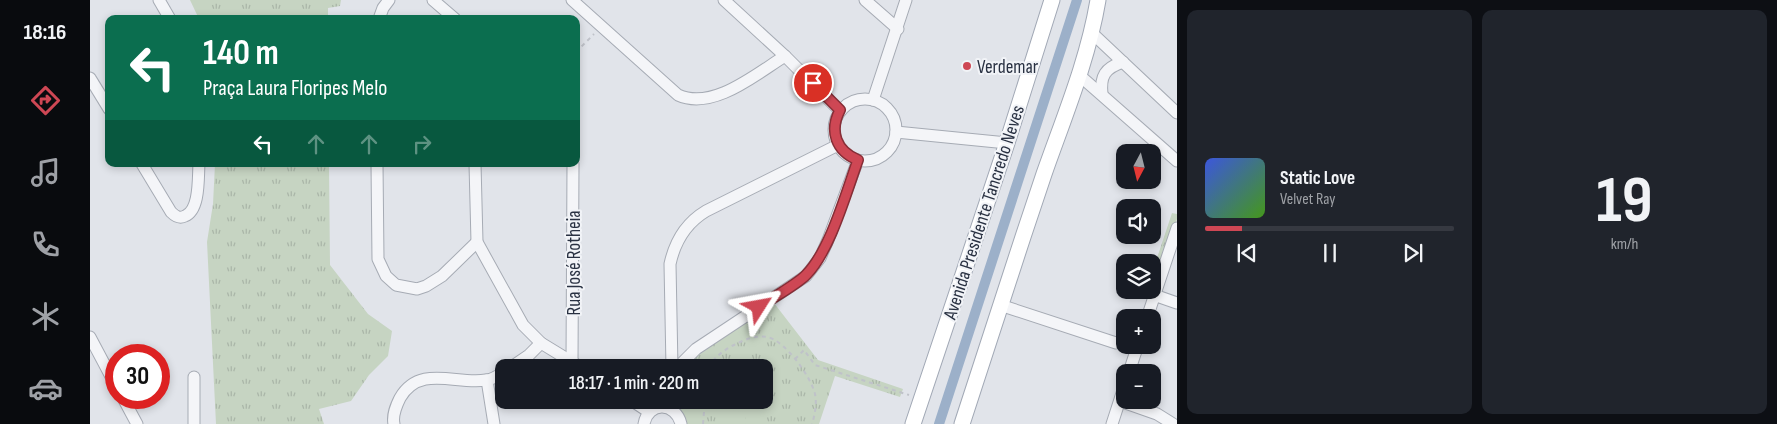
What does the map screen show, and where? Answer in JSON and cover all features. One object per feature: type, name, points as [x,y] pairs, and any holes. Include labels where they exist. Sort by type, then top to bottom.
[{"type":"main road","name":"Avenida Presidente Tancredo Neves","points":[[913,424],[1007,143],[1052,0]]},
{"type":"main road","points":[[962,424],[1000,305],[1079,75],[1092,33],[1098,0]]},
{"type":"street","points":[[159,0],[168,15]]},
{"type":"street","points":[[380,15],[389,0]]},
{"type":"street","points":[[433,0],[450,15]]},
{"type":"street","points":[[572,0],[678,95],[688,100],[712,98],[728,92],[785,56]]},
{"type":"street","points":[[724,0],[840,110]]},
{"type":"street","points":[[866,0],[898,29]]},
{"type":"street","points":[[874,100],[906,0]]},
{"type":"street","points":[[1092,33],[1177,113]]},
{"type":"street","points":[[1102,94],[1100,83],[1104,75],[1115,65],[1123,62]]},
{"type":"street","points":[[1079,75],[1177,162]]},
{"type":"street","points":[[90,78],[105,102]]},
{"type":"street","points":[[861,99],[874,100],[888,108],[896,123],[894,142],[884,154],[869,160],[858,160],[850,157],[838,145],[834,136],[836,118],[840,110],[850,102],[861,99]]},
{"type":"street","points":[[896,132],[1007,143]]},
{"type":"street","points":[[672,359],[670,264],[677,241],[686,227],[697,216],[706,211],[838,145]]},
{"type":"street","points":[[686,359],[696,349],[806,276],[820,258],[858,160]]},
{"type":"street","points":[[144,167],[172,214],[180,217],[184,217],[194,208],[199,167]]},
{"type":"street","points":[[377,167],[378,259],[386,276],[396,285],[417,289],[426,286],[442,276],[477,242]]},
{"type":"street","points":[[475,167],[477,242],[523,325],[541,343],[568,359]]},
{"type":"street","name":"Rua José Rotheia","points":[[573,167],[577,359]]},
{"type":"street","points":[[1161,274],[1177,228]]},
{"type":"street","points":[[1161,297],[1177,304]]},
{"type":"street","points":[[1000,305],[1116,343]]},
{"type":"street","points":[[671,336],[679,346],[686,349],[696,349]]},
{"type":"street","points":[[90,337],[105,365]]},
{"type":"street","points":[[523,359],[541,343]]},
{"type":"street","points":[[394,424],[395,409],[405,390],[414,382],[427,378],[487,380],[495,376]]},
{"type":"street","points":[[194,378],[194,424]]},
{"type":"street","points":[[487,380],[494,424]]},
{"type":"street","points":[[129,409],[137,424]]},
{"type":"street","points":[[644,409],[649,412]]},
{"type":"street","points":[[644,424],[649,412],[655,409]]},
{"type":"street","points":[[671,409],[678,415],[681,424]]},
{"type":"street","points":[[1112,424],[1117,409]]},
{"type":"street","points":[[1143,409],[1157,414],[1173,424]]},
{"type":"path","points":[[580,48],[601,26]]},
{"type":"path","points":[[714,359],[729,347],[749,338],[768,337],[780,343],[808,377],[815,395],[816,412],[812,424]]},
{"type":"path","points":[[794,360],[804,350],[815,365],[902,392]]},
{"type":"path","points":[[703,424],[704,409]]},
{"type":"green space","points":[[190,0],[341,0],[340,6],[328,8],[328,15],[197,15]]},
{"type":"green space","points":[[215,167],[329,167],[330,265],[368,314],[392,331],[388,356],[369,375],[351,401],[319,409],[324,424],[216,424],[207,242],[213,204]]},
{"type":"green space","points":[[1172,213],[1177,214],[1177,219],[1161,263],[1161,254],[1158,254]]},
{"type":"green space","points":[[774,303],[818,360],[903,389],[900,397],[835,376],[819,424],[684,424],[676,409],[773,409],[773,359],[693,359]]},
{"type":"green space","points":[[717,409],[746,412],[745,424],[715,424]]},
{"type":"waterway","points":[[939,424],[1077,0]]},
{"type":"place","name":"Verdemar","points":[[967,66]]},
{"type":"route","points":[[759,307],[806,276],[820,258],[858,160],[843,152],[838,145],[834,136],[834,127],[840,110],[813,83]]}]
